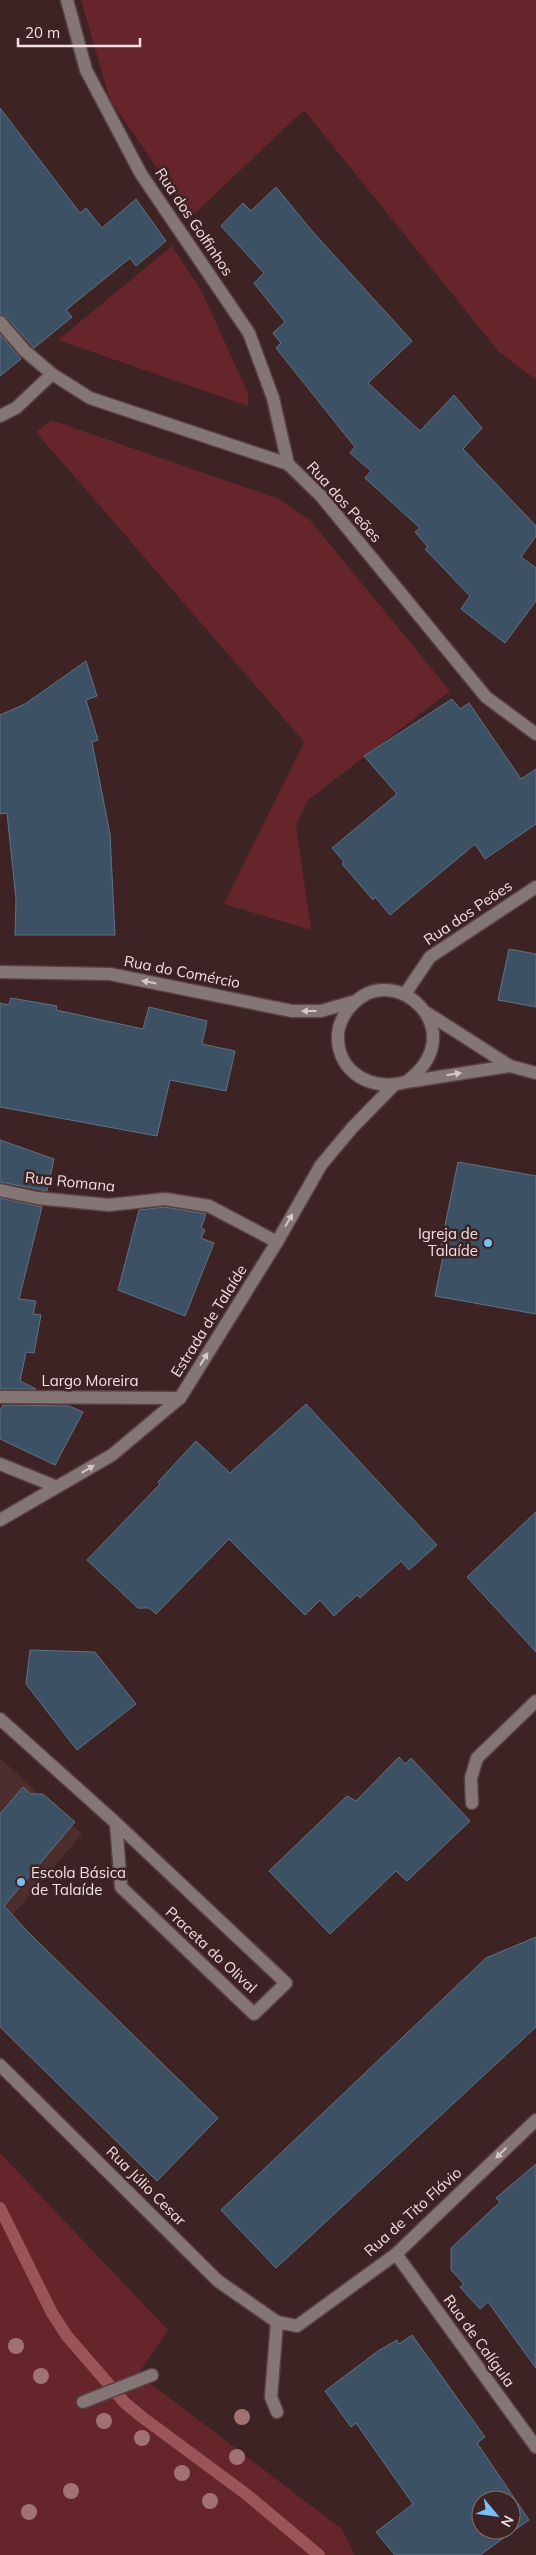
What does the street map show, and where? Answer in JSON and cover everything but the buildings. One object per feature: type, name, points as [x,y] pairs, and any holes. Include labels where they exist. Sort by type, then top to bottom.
[{"type":"street","name":"Rua dos Golfinhos","points":[[67,0],[86,70],[142,174],[250,333],[273,398],[288,464]]},
{"type":"street","name":"Rua dos Peões","points":[[0,322],[25,351],[52,374],[90,398],[288,464],[320,496],[486,697],[536,734]]},
{"type":"street","points":[[0,416],[16,408],[52,374]]},
{"type":"street","name":"Rua dos Peões","points":[[405,994],[430,958],[536,887]]},
{"type":"street","name":"Rua do Comércio","points":[[0,972],[110,974],[292,1011],[321,1011],[356,1001]]},
{"type":"street","points":[[356,1001],[366,994],[379,991],[405,994]]},
{"type":"street","name":"Estrada de Talaíde","points":[[405,994],[416,1001],[427,1013],[510,1066],[536,1073]]},
{"type":"street","name":"Estrada de Talaíde","points":[[356,1001],[342,1019],[338,1033],[339,1048],[344,1062],[354,1074],[366,1082],[393,1086],[406,1082],[510,1066]]},
{"type":"street","name":"Estrada de Talaíde","points":[[406,1082],[419,1072],[429,1059],[433,1044],[433,1028],[427,1013]]},
{"type":"street","name":"Estrada de Talaíde","points":[[0,1520],[112,1455],[180,1398],[277,1242],[321,1164],[352,1128],[393,1086]]},
{"type":"street","name":"Rua Romana","points":[[0,1190],[37,1198],[109,1205],[165,1199],[209,1206],[277,1242]]},
{"type":"street","name":"Largo Moreira","points":[[0,1397],[180,1398]]},
{"type":"street","points":[[0,1464],[57,1487]]},
{"type":"street","points":[[472,1803],[471,1778],[477,1758],[536,1700]]},
{"type":"street","name":"Praceta do Olival","points":[[0,1719],[116,1823],[286,1983],[254,2014],[121,1887],[116,1823]]},
{"type":"street","name":"Rua Júlio Cesar","points":[[0,2065],[218,2281],[277,2322]]},
{"type":"street","name":"Rua de Tito Flávio","points":[[277,2322],[297,2326],[396,2254],[536,2120]]},
{"type":"street","name":"Rua de Calígula","points":[[396,2254],[536,2446]]},
{"type":"street","points":[[277,2322],[272,2397],[277,2412]]},
{"type":"street","points":[[82,2402],[152,2375]]},
{"type":"shaded area","points":[[81,0],[536,0],[536,380],[499,352],[304,110],[191,217],[110,100]]},
{"type":"shaded area","points":[[172,246],[201,290],[248,393],[248,406],[58,340]]},
{"type":"shaded area","points":[[51,420],[279,499],[310,520],[450,691],[308,800],[296,825],[311,930],[224,904],[304,742],[36,432]]},
{"type":"shaded area","name":"Escola Básica de Talaíde","points":[[0,1758],[82,1834],[0,1930]]},
{"type":"shaded area","points":[[0,2153],[168,2330],[138,2374],[342,2529],[355,2555],[0,2555]]},
{"type":"waterway","points":[[0,2208],[52,2313],[67,2336],[125,2403],[246,2494],[319,2555]]},
{"type":"place","name":"Igreja de Talaíde","points":[[488,1243]]},
{"type":"place","name":"Escola Básica de Talaíde","points":[[21,1882]]}]
